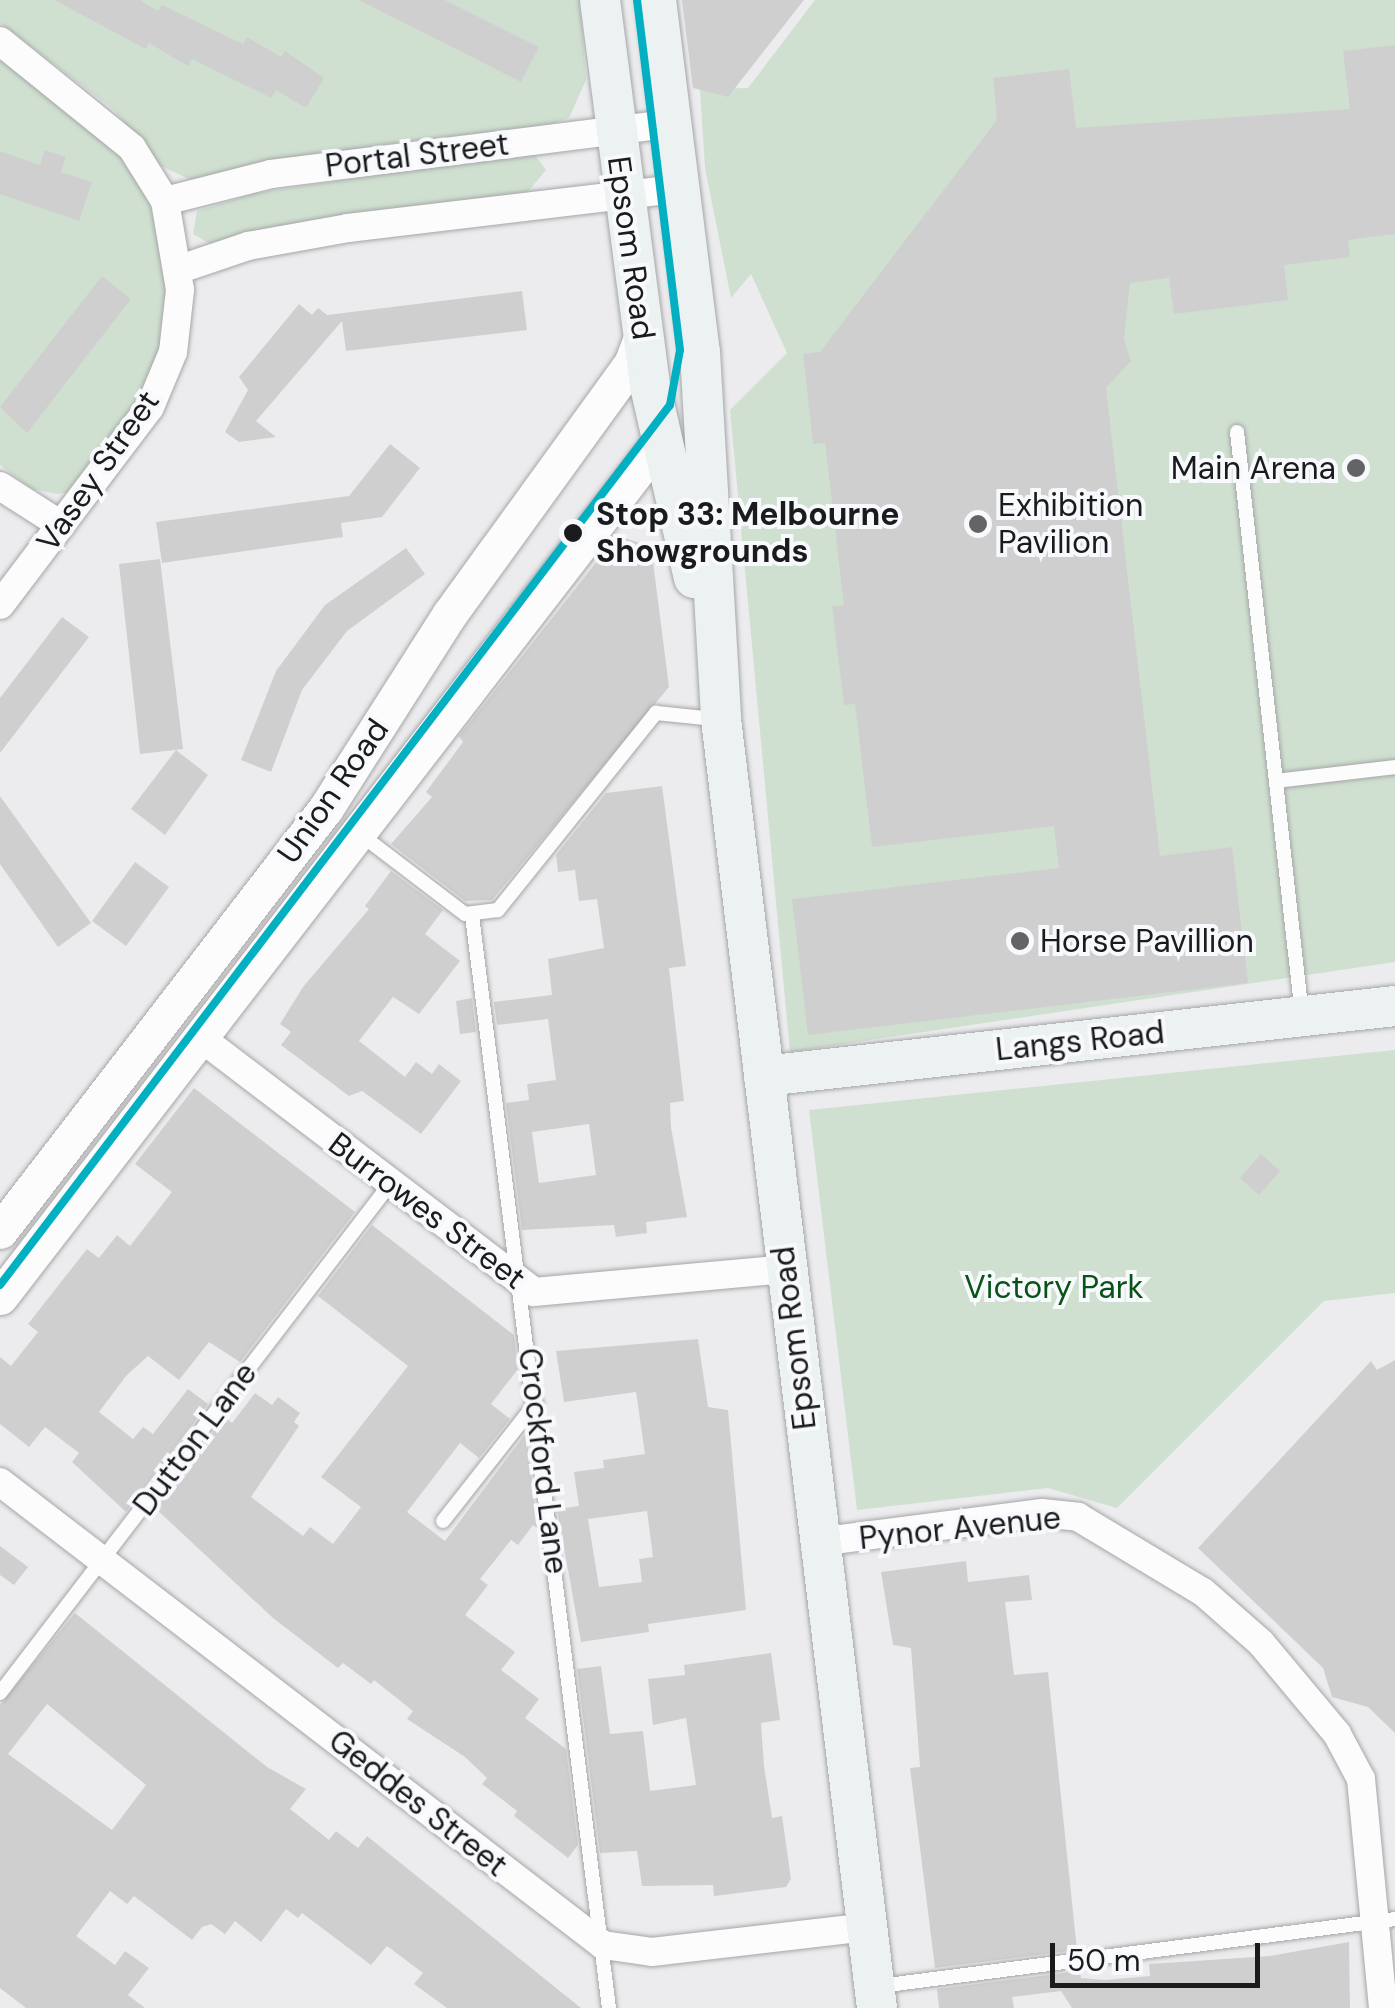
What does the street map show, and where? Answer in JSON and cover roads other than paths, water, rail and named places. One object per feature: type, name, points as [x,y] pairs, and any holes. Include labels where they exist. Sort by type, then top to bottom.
[{"type":"main road","name":"Epsom Road","points":[[600,0],[642,335],[662,440],[716,668]]},
{"type":"main road","name":"Epsom Road","points":[[656,0],[697,340],[721,720],[876,1998]]},
{"type":"main road","points":[[662,440],[689,391],[697,340]]},
{"type":"main road","name":"Langs Road","points":[[764,1076],[1395,1006]]},
{"type":"street","name":"Vasey Street","points":[[0,40],[132,148],[164,202],[180,268],[180,314],[165,374],[144,416],[0,605]]},
{"type":"street","name":"Portal Street","points":[[164,202],[271,174],[672,123]]},
{"type":"street","name":"Portal Street","points":[[180,268],[294,236],[681,188]]},
{"type":"street","name":"Union Road","points":[[0,1231],[326,808],[449,615],[631,364],[642,335]]},
{"type":"street","name":"Union Road","points":[[0,1297],[662,440]]},
{"type":"street","points":[[0,486],[61,525]]},
{"type":"street","points":[[326,808],[358,832]]},
{"type":"street","name":"Burrowes Street","points":[[168,1012],[521,1285],[549,1295],[786,1269]]},
{"type":"street","name":"Geddes Street","points":[[0,1472],[12,1489],[603,1945],[652,1952],[867,1927]]},
{"type":"street","name":"Pynor Avenue","points":[[818,1542],[1042,1513],[1078,1516],[1161,1562],[1261,1643],[1337,1734],[1362,1779],[1384,1920],[1383,2008]]},
{"type":"lane","points":[[1237,432],[1302,1016]]},
{"type":"lane","points":[[358,832],[472,915],[505,905],[656,713],[721,720]]},
{"type":"lane","points":[[1276,780],[1395,767]]},
{"type":"lane","name":"Crockford Lane","points":[[472,915],[608,2000]]},
{"type":"lane","name":"Dutton Lane","points":[[0,1693],[390,1184]]},
{"type":"lane","points":[[443,1521],[536,1404]]},
{"type":"lane","points":[[876,1998],[1384,1920]]},
{"type":"lane","points":[[594,2008],[608,2000]]},
{"type":"place","name":"Main Arena","points":[[1356,468]]},
{"type":"place","name":"Exhibition Pavilion","points":[[978,524]]},
{"type":"place","name":"Stop 33: Melbourne Showgrounds","points":[[573,533]]},
{"type":"place","name":"Horse Pavillion","points":[[1020,941]]},
{"type":"park label","name":"Victory Park","points":[[1054,1287]]}]
